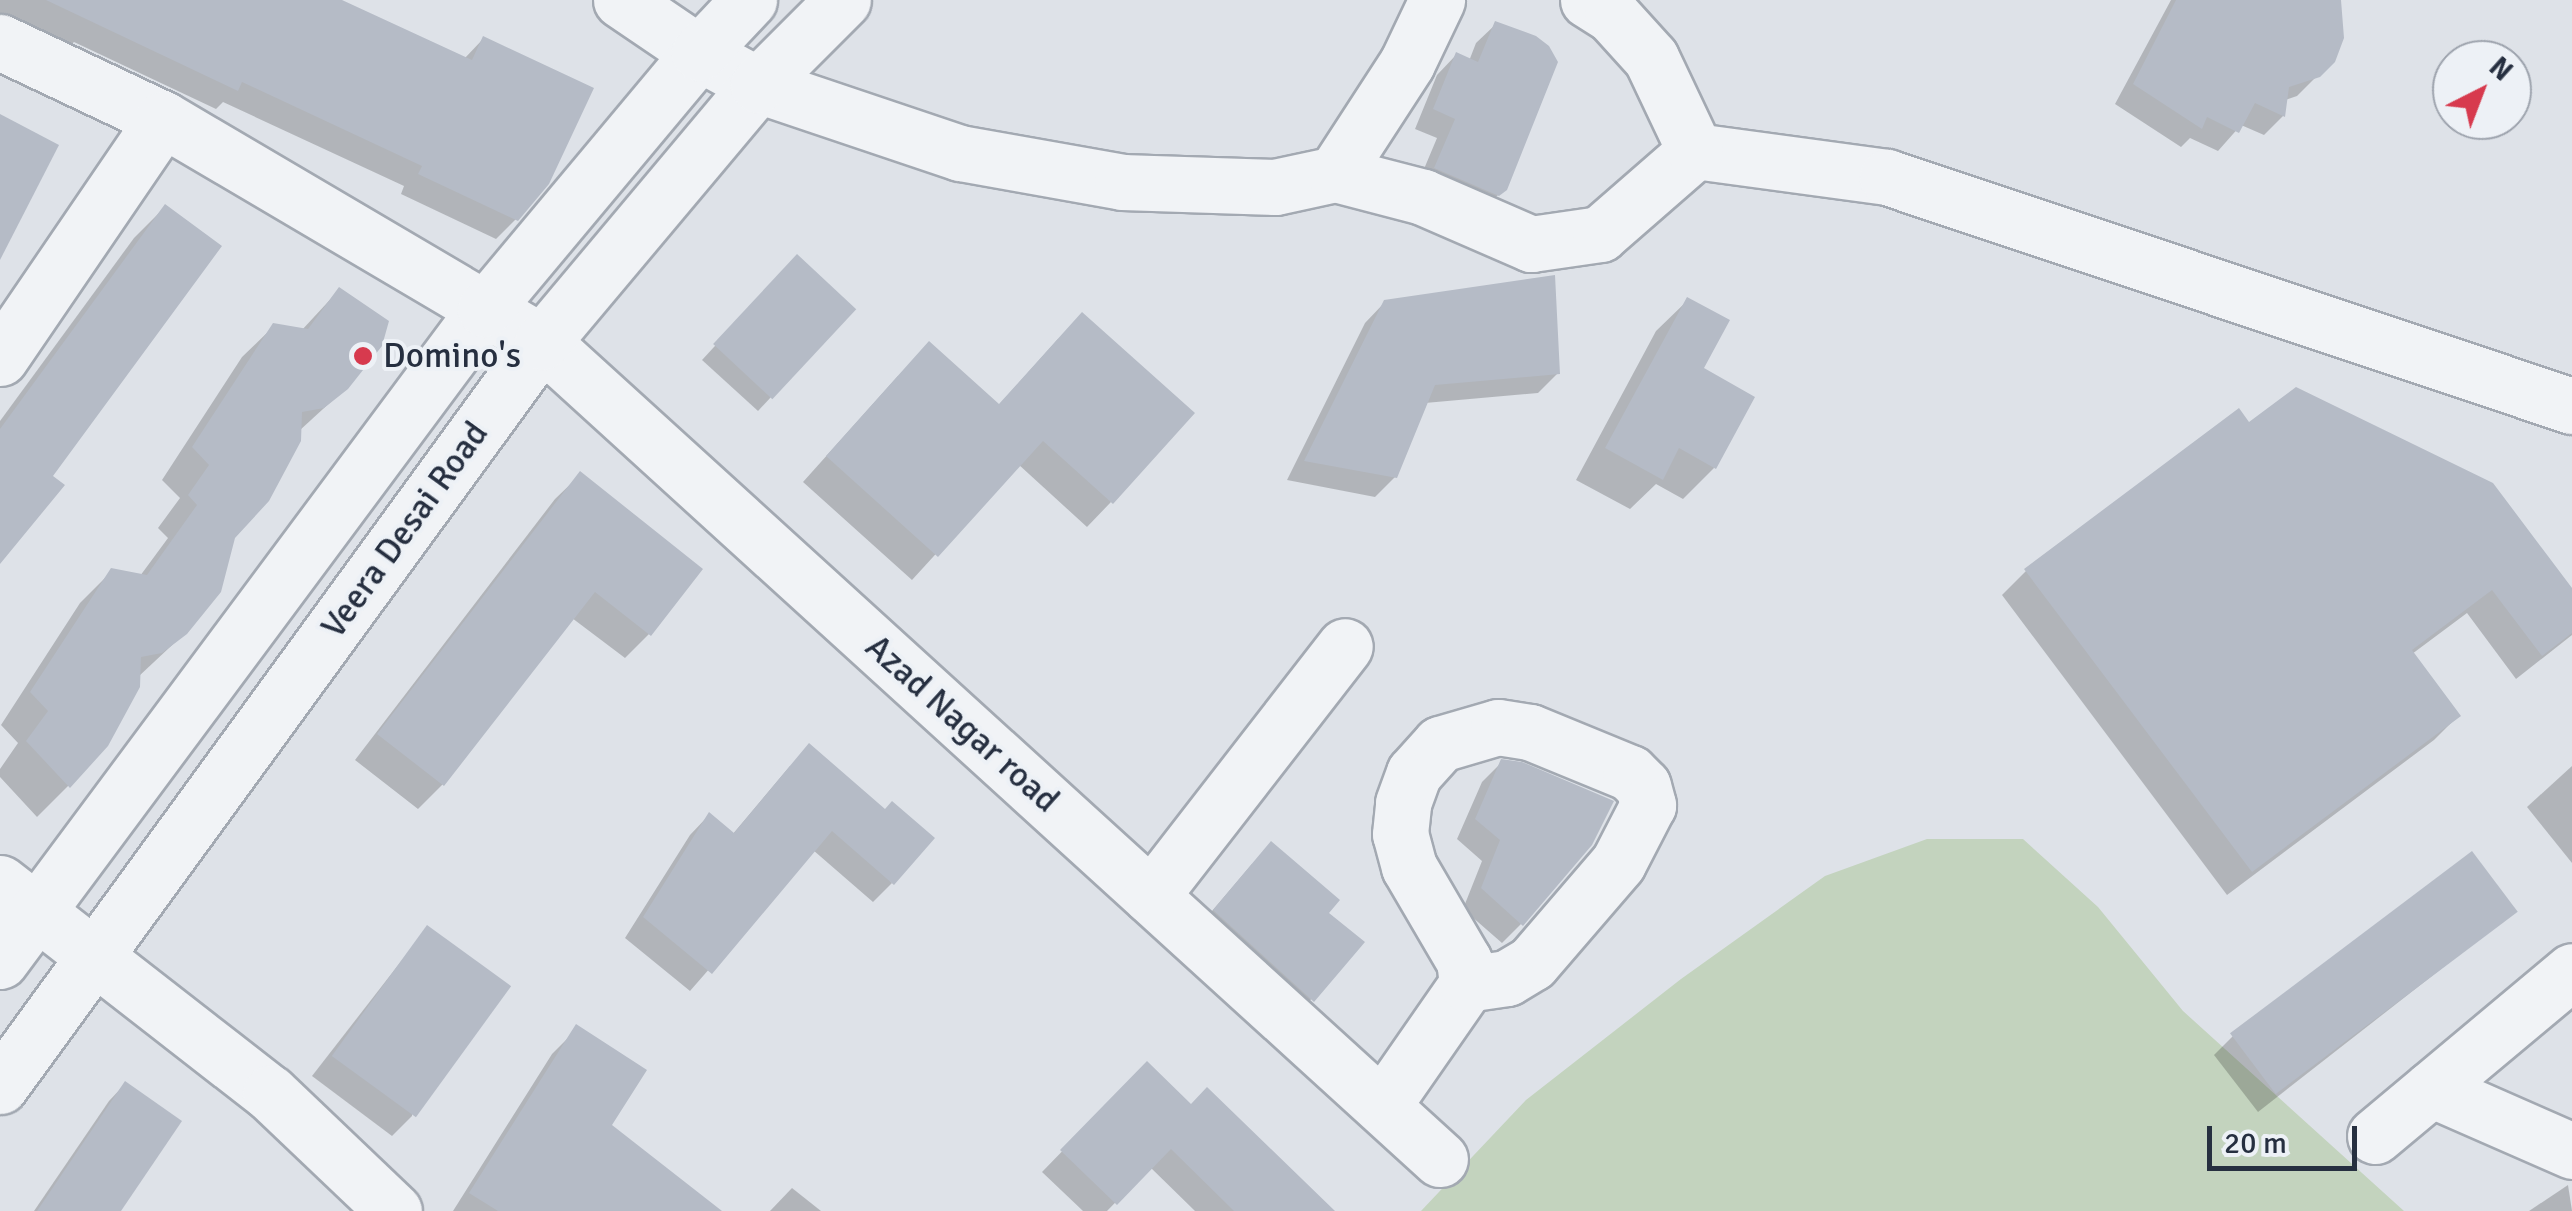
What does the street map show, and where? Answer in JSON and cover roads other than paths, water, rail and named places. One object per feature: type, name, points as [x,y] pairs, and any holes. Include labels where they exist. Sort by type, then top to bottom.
[{"type":"street","points":[[621,0],[699,53],[758,85],[960,153],[1122,182],[1275,187],[1335,174],[1422,197],[1530,244],[1600,234],[1695,151],[1886,177],[2572,406]]},
{"type":"street","points":[[0,960],[18,897],[485,309],[699,53],[749,0]]},
{"type":"street","name":"Veera Desai Road","points":[[0,1086],[542,342],[758,85],[843,0]]},
{"type":"street","points":[[1335,174],[1407,63],[1437,0]]},
{"type":"street","points":[[1588,0],[1612,15],[1651,58],[1695,151]]},
{"type":"street","name":"Azad Nagar road","points":[[0,42],[164,119],[542,342],[1440,1159]]},
{"type":"street","points":[[0,358],[164,119]]},
{"type":"street","points":[[1151,896],[1345,646]]},
{"type":"street","points":[[1384,1104],[1467,984],[1464,962],[1409,867],[1400,834],[1403,803],[1414,773],[1440,744],[1498,727],[1530,732],[1630,773],[1642,786],[1648,805],[1618,863],[1532,963],[1507,978],[1467,984]]},
{"type":"street","points":[[18,897],[270,1093],[394,1211]]},
{"type":"street","points":[[2375,1136],[2572,972]]},
{"type":"street","points":[[2431,1089],[2572,1151]]},
{"type":"place","name":"Domino's","points":[[363,356]]}]
